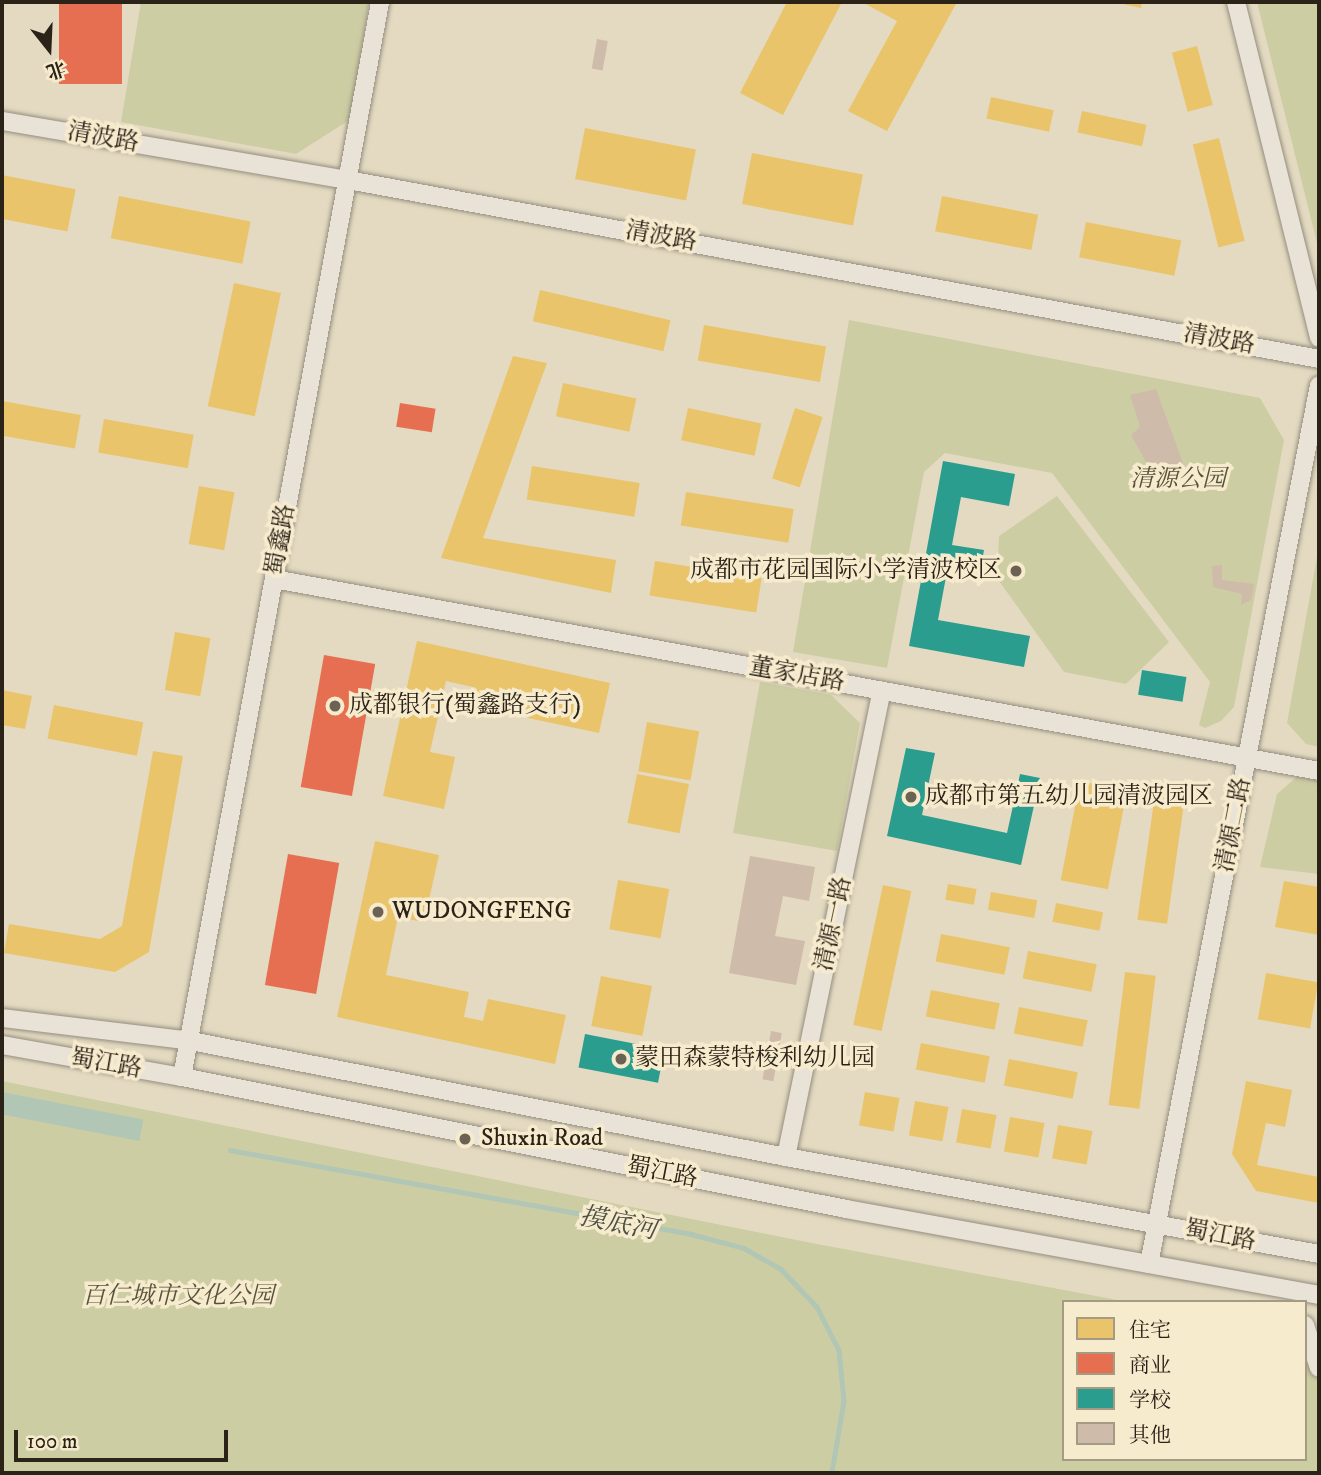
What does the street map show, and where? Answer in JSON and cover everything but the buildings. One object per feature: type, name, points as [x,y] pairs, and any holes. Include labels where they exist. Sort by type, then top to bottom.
[{"type":"street","name":"蜀鑫路","points":[[182,1077],[191,1041],[380,2]]},
{"type":"street","points":[[1236,2],[1319,338]]},
{"type":"street","name":"清波路","points":[[2,121],[348,180],[1319,359]]},
{"type":"street","name":"清源二路","points":[[1149,1264],[1319,385]]},
{"type":"street","name":"董家店路","points":[[274,579],[1319,771]]},
{"type":"street","name":"清源一路","points":[[786,1157],[882,691]]},
{"type":"street","name":"蜀江路","points":[[3,1018],[191,1041],[786,1157],[1319,1254]]},
{"type":"street","name":"蜀江路","points":[[3,1046],[182,1077],[846,1209],[1319,1295]]},
{"type":"street","points":[[1307,1331],[1319,1368]]},
{"type":"green space","points":[[141,2],[369,2],[351,119],[296,154],[121,122]]},
{"type":"green space","points":[[1257,2],[1319,2],[1319,251]]},
{"type":"green space","name":"清源公园","points":[[849,320],[1260,398],[1284,440],[1234,707],[1221,721],[1205,728],[1199,725],[1210,682],[1052,473],[945,453],[924,472],[887,668],[793,652]]},
{"type":"green space","points":[[1057,496],[1169,642],[1126,684],[1064,672],[997,578],[999,536]]},
{"type":"green space","points":[[1319,546],[1319,747],[1306,744],[1287,723]]},
{"type":"green space","points":[[760,682],[831,695],[860,723],[837,851],[733,833]]},
{"type":"green space","points":[[1300,774],[1319,777],[1319,874],[1260,867],[1277,794]]},
{"type":"green space","name":"百仁城市文化公园","points":[[2,1081],[817,1244],[1117,1300],[1062,1300],[1062,1461],[1307,1461],[1307,1335],[1319,1338],[1319,1473],[2,1473]]},
{"type":"shaded area","points":[[2,1092],[143,1119],[139,1141],[2,1114]]},
{"type":"waterway","name":"摸底河","points":[[230,1150],[691,1234],[744,1248],[781,1269],[817,1307],[839,1350],[844,1401],[832,1473]]},
{"type":"place","name":"成都市花园国际小学清波校区","points":[[1016,571]]},
{"type":"place","name":"成都银行(蜀鑫路支行)","points":[[335,706]]},
{"type":"place","name":"成都市第五幼儿园清波园区","points":[[911,797]]},
{"type":"place","name":"WUDONGFENG","points":[[378,912]]},
{"type":"place","name":"蒙田森蒙特梭利幼儿园","points":[[621,1059]]},
{"type":"place","name":"Shuxin Road","points":[[465,1139]]}]
